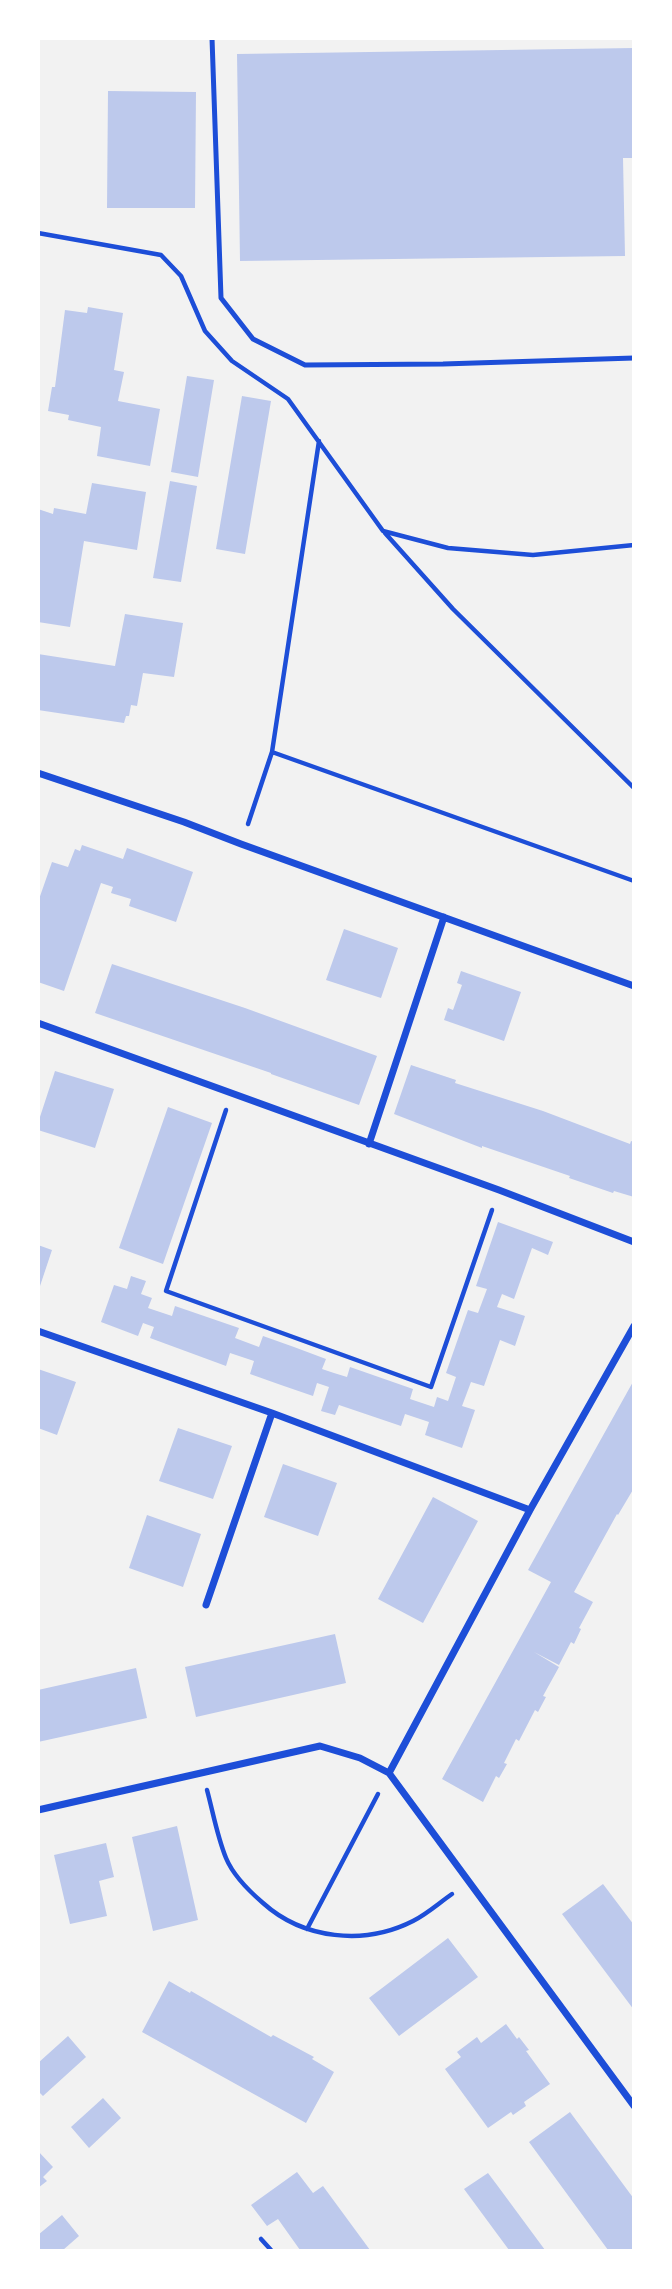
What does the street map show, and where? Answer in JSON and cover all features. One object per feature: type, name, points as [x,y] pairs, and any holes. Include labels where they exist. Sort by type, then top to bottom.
[{"type":"street","points":[[38,774],[184,822],[634,986]]},
{"type":"street","points":[[369,1144],[444,917]]},
{"type":"street","points":[[38,1023],[499,1190],[634,1242]]},
{"type":"street","points":[[389,1773],[530,1510],[634,1326]]},
{"type":"street","points":[[38,1331],[272,1413],[530,1510]]},
{"type":"street","points":[[206,1605],[272,1413]]},
{"type":"street","points":[[38,1810],[320,1746],[360,1758],[389,1773],[634,2106]]},
{"type":"lane","points":[[212,38],[221,298],[253,339],[305,365],[443,365],[634,358]]},
{"type":"path","points":[[38,233],[161,255],[181,276],[205,331],[232,361],[288,399],[383,530],[453,608],[634,788]]},
{"type":"path","points":[[241,844],[272,752],[319,441]]},
{"type":"path","points":[[383,530],[448,548],[533,555],[634,545]]},
{"type":"path","points":[[272,752],[634,881]]},
{"type":"path","points":[[232,1094],[166,1291],[432,1387],[499,1190]]},
{"type":"path","points":[[202,1772],[226,1859],[243,1883],[267,1907],[307,1929],[331,1935],[357,1937],[385,1932],[413,1921],[470,1881]]},
{"type":"path","points":[[307,1929],[389,1773]]},
{"type":"path","points":[[261,2239],[271,2250]]},
{"type":"building","points":[[634,48],[634,158],[623,158],[625,256],[240,261],[237,54]]},
{"type":"building","points":[[108,91],[196,92],[195,208],[107,208]]},
{"type":"building","points":[[88,307],[123,313],[114,370],[124,372],[118,401],[160,409],[150,466],[97,456],[101,427],[68,420],[69,415],[48,411],[52,387],[55,387],[65,310],[87,313]]},
{"type":"building","points":[[187,376],[214,380],[198,477],[171,472]]},
{"type":"building","points":[[242,396],[271,401],[245,554],[216,549]]},
{"type":"building","points":[[170,481],[197,486],[181,582],[153,578]]},
{"type":"building","points":[[92,483],[146,492],[137,550],[84,541],[70,627],[38,622],[38,509],[53,514],[54,508],[86,514]]},
{"type":"building","points":[[125,614],[183,623],[174,677],[143,673],[137,706],[131,705],[129,716],[126,716],[124,723],[38,710],[38,654],[115,666]]},
{"type":"building","points":[[82,845],[123,859],[127,848],[193,872],[176,922],[129,906],[131,899],[111,893],[113,887],[101,883],[64,991],[38,982],[38,902],[52,862],[68,867],[75,849],[80,851]]},
{"type":"building","points":[[344,929],[398,948],[381,998],[326,980]]},
{"type":"building","points":[[112,964],[377,1056],[359,1105],[95,1013]]},
{"type":"building","points":[[461,971],[521,992],[504,1041],[444,1020],[448,1008],[453,1010],[462,985],[457,983]]},
{"type":"building","points":[[411,1065],[630,1144],[631,1141],[634,1142],[634,1197],[614,1191],[613,1193],[569,1178],[570,1176],[482,1148],[394,1114]]},
{"type":"building","points":[[55,1071],[114,1089],[95,1148],[38,1130]]},
{"type":"building","points":[[168,1107],[212,1123],[163,1264],[119,1248]]},
{"type":"building","points":[[498,1222],[553,1242],[548,1255],[532,1248],[514,1299],[502,1294],[497,1307],[525,1316],[515,1346],[500,1340],[484,1386],[471,1382],[462,1406],[475,1410],[462,1448],[425,1435],[429,1422],[405,1414],[401,1426],[339,1405],[335,1415],[321,1411],[329,1387],[317,1383],[313,1396],[250,1374],[254,1361],[230,1353],[226,1366],[150,1338],[154,1327],[143,1323],[138,1336],[101,1322],[114,1285],[127,1289],[131,1276],[146,1281],[141,1294],[152,1298],[148,1308],[172,1316],[175,1306],[239,1328],[235,1338],[259,1347],[263,1336],[326,1359],[322,1369],[347,1377],[350,1367],[413,1389],[410,1399],[434,1407],[437,1397],[448,1401],[456,1377],[446,1373],[468,1310],[478,1313],[487,1289],[476,1286]]},
{"type":"building","points":[[38,1245],[52,1250],[39,1289],[38,1289]]},
{"type":"building","points":[[38,1369],[76,1382],[57,1435],[38,1428]]},
{"type":"building","points":[[634,1380],[634,1488],[574,1592],[593,1602],[574,1644],[571,1642],[559,1665],[534,1652],[559,1667],[543,1696],[546,1697],[538,1712],[535,1710],[519,1741],[516,1739],[504,1763],[507,1764],[499,1778],[496,1776],[483,1802],[442,1779],[551,1582],[528,1570]]},
{"type":"building","points":[[178,1428],[232,1446],[213,1499],[159,1481]]},
{"type":"building","points":[[283,1464],[337,1483],[318,1536],[264,1517]]},
{"type":"building","points":[[433,1497],[478,1521],[423,1623],[378,1599]]},
{"type":"building","points":[[147,1515],[201,1534],[183,1587],[129,1568]]},
{"type":"building","points":[[335,1634],[346,1683],[196,1717],[185,1667]]},
{"type":"building","points":[[136,1668],[147,1718],[38,1742],[38,1690]]},
{"type":"building","points":[[177,1826],[198,1920],[153,1931],[132,1837]]},
{"type":"building","points":[[106,1843],[114,1877],[99,1881],[107,1916],[70,1924],[54,1855]]},
{"type":"building","points":[[603,1884],[634,1925],[634,2010],[562,1914]]},
{"type":"building","points":[[448,1938],[478,1977],[399,2036],[369,1998]]},
{"type":"building","points":[[169,1981],[271,2037],[273,2035],[314,2057],[312,2059],[334,2072],[306,2123],[142,2032]]},
{"type":"building","points":[[506,2024],[529,2050],[526,2051],[550,2084],[524,2102],[526,2106],[513,2115],[511,2112],[488,2128],[445,2069],[461,2057],[457,2052],[477,2037],[481,2043]]},
{"type":"building","points":[[68,2036],[86,2057],[43,2096],[38,2091],[38,2063]]},
{"type":"building","points":[[103,2098],[121,2118],[89,2148],[71,2127]]},
{"type":"building","points":[[570,2112],[634,2199],[634,2250],[608,2250],[529,2142]]},
{"type":"building","points":[[38,2151],[53,2167],[43,2177],[47,2181],[38,2188]]},
{"type":"building","points":[[297,2172],[313,2193],[323,2186],[370,2250],[300,2250],[278,2219],[267,2226],[251,2205]]},
{"type":"building","points":[[488,2173],[545,2250],[509,2250],[464,2189]]},
{"type":"building","points":[[62,2215],[79,2236],[63,2250],[38,2250],[38,2235]]}]
